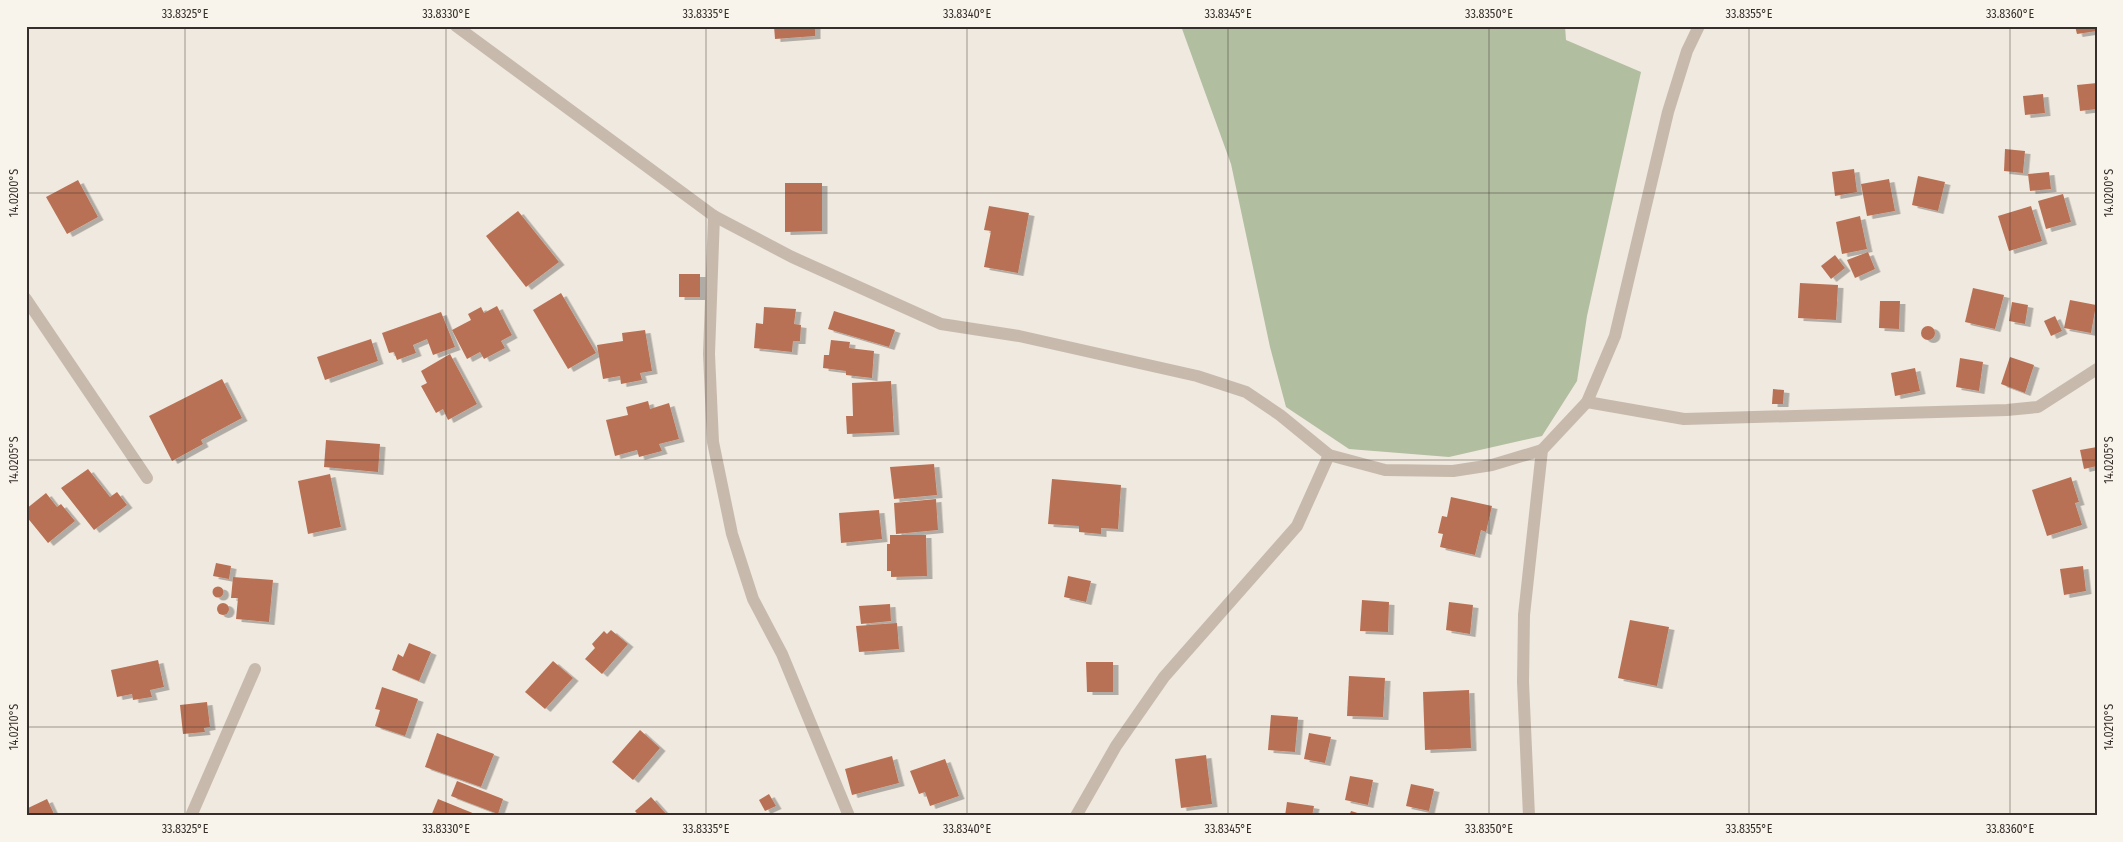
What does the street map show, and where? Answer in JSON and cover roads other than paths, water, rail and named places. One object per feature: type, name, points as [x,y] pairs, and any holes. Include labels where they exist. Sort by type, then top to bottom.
[{"type":"street","points":[[456,26],[714,216],[792,256],[941,324],[1019,336],[1118,356],[1197,376],[1246,392],[1280,415],[1330,455],[1385,470],[1452,471],[1492,465],[1542,450],[1586,402],[1615,336],[1668,112],[1687,51],[1699,26]]},
{"type":"street","points":[[714,216],[709,354],[713,442],[732,534],[753,599],[782,654],[849,816]]},
{"type":"street","points":[[26,299],[147,478]]},
{"type":"street","points":[[1586,402],[1684,419],[2007,410],[2038,407],[2097,370]]},
{"type":"street","points":[[1529,816],[1523,682],[1524,615],[1542,450]]},
{"type":"street","points":[[1076,816],[1116,746],[1164,677],[1297,526],[1330,455]]},
{"type":"street","points":[[191,816],[255,669]]}]
